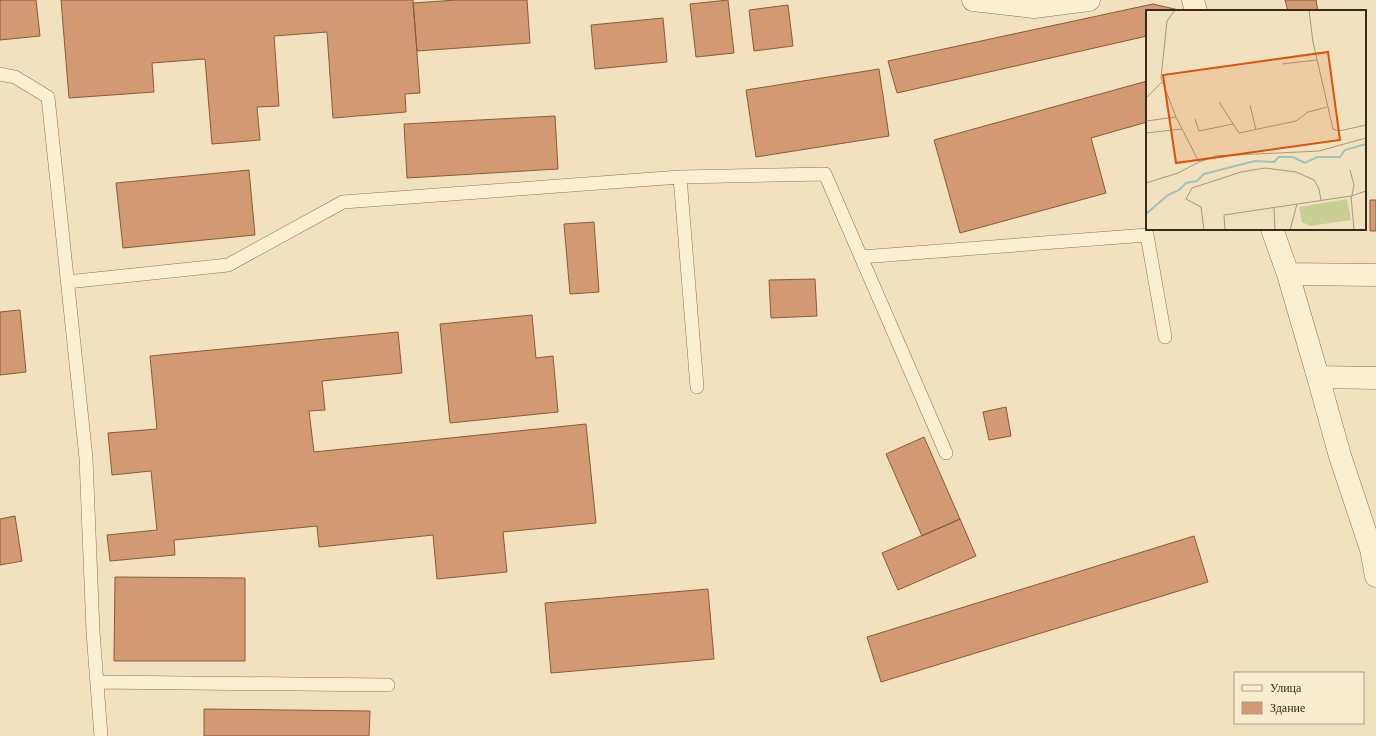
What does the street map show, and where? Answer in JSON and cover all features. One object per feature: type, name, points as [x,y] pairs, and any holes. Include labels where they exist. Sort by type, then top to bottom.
[{"type":"street","points":[[974,0],[1034,7],[1090,0]]},
{"type":"street","points":[[1192,0],[1196,10]]},
{"type":"street","points":[[1272,230],[1288,274],[1340,456],[1371,549],[1376,576]]},
{"type":"street","points":[[1288,274],[1376,275]]},
{"type":"street","points":[[1318,377],[1376,378]]},
{"type":"lane","points":[[0,74],[15,77],[48,97],[86,458],[92,632],[101,736]]},
{"type":"lane","points":[[67,282],[228,265],[344,202],[680,177],[825,174],[946,453]]},
{"type":"lane","points":[[680,177],[697,387]]},
{"type":"lane","points":[[861,257],[1147,235],[1165,337]]},
{"type":"lane","points":[[97,682],[388,686]]},
{"type":"building","points":[[0,0],[36,0],[40,36],[0,40]]},
{"type":"building","points":[[61,0],[413,0],[420,93],[405,94],[406,112],[333,118],[327,32],[274,36],[279,106],[257,107],[260,140],[212,144],[205,59],[152,63],[154,92],[69,98]]},
{"type":"building","points":[[457,0],[527,0],[530,43],[417,51],[413,3]]},
{"type":"building","points":[[728,0],[734,53],[696,57],[690,4]]},
{"type":"building","points":[[1285,0],[1316,0],[1318,10],[1288,10]]},
{"type":"building","points":[[1153,4],[1179,10],[1146,10],[1146,36],[897,93],[888,61]]},
{"type":"building","points":[[788,5],[793,46],[754,51],[749,10]]},
{"type":"building","points":[[663,18],[667,62],[595,69],[591,25]]},
{"type":"building","points":[[879,69],[889,136],[756,157],[746,90]]},
{"type":"building","points":[[1146,81],[1146,122],[1091,138],[1106,193],[960,233],[934,140]]},
{"type":"building","points":[[555,116],[558,169],[407,178],[404,124]]},
{"type":"building","points":[[249,170],[255,235],[123,248],[116,183]]},
{"type":"building","points":[[1370,200],[1376,200],[1376,231],[1370,231]]},
{"type":"building","points":[[594,222],[599,292],[570,294],[564,224]]},
{"type":"building","points":[[815,279],[817,316],[771,318],[769,280]]},
{"type":"building","points":[[20,310],[26,372],[0,375],[0,312]]},
{"type":"building","points":[[532,315],[536,358],[553,356],[558,412],[450,423],[440,324]]},
{"type":"building","points":[[398,332],[402,373],[322,381],[325,410],[309,411],[314,452],[586,424],[596,523],[503,532],[507,572],[437,579],[433,535],[319,547],[317,526],[174,540],[175,555],[110,561],[107,535],[157,530],[151,471],[112,475],[108,433],[157,429],[150,356]]},
{"type":"building","points":[[1006,407],[1011,436],[989,440],[983,412]]},
{"type":"building","points":[[924,437],[960,519],[922,536],[886,454]]},
{"type":"building","points":[[15,516],[22,561],[0,565],[0,519]]},
{"type":"building","points":[[960,519],[976,556],[898,590],[882,553]]},
{"type":"building","points":[[1194,536],[1208,582],[881,682],[867,637]]},
{"type":"building","points":[[115,577],[245,578],[245,661],[114,661]]},
{"type":"building","points":[[708,589],[714,659],[551,673],[545,603]]},
{"type":"building","points":[[204,709],[370,711],[369,736],[204,736]]}]
